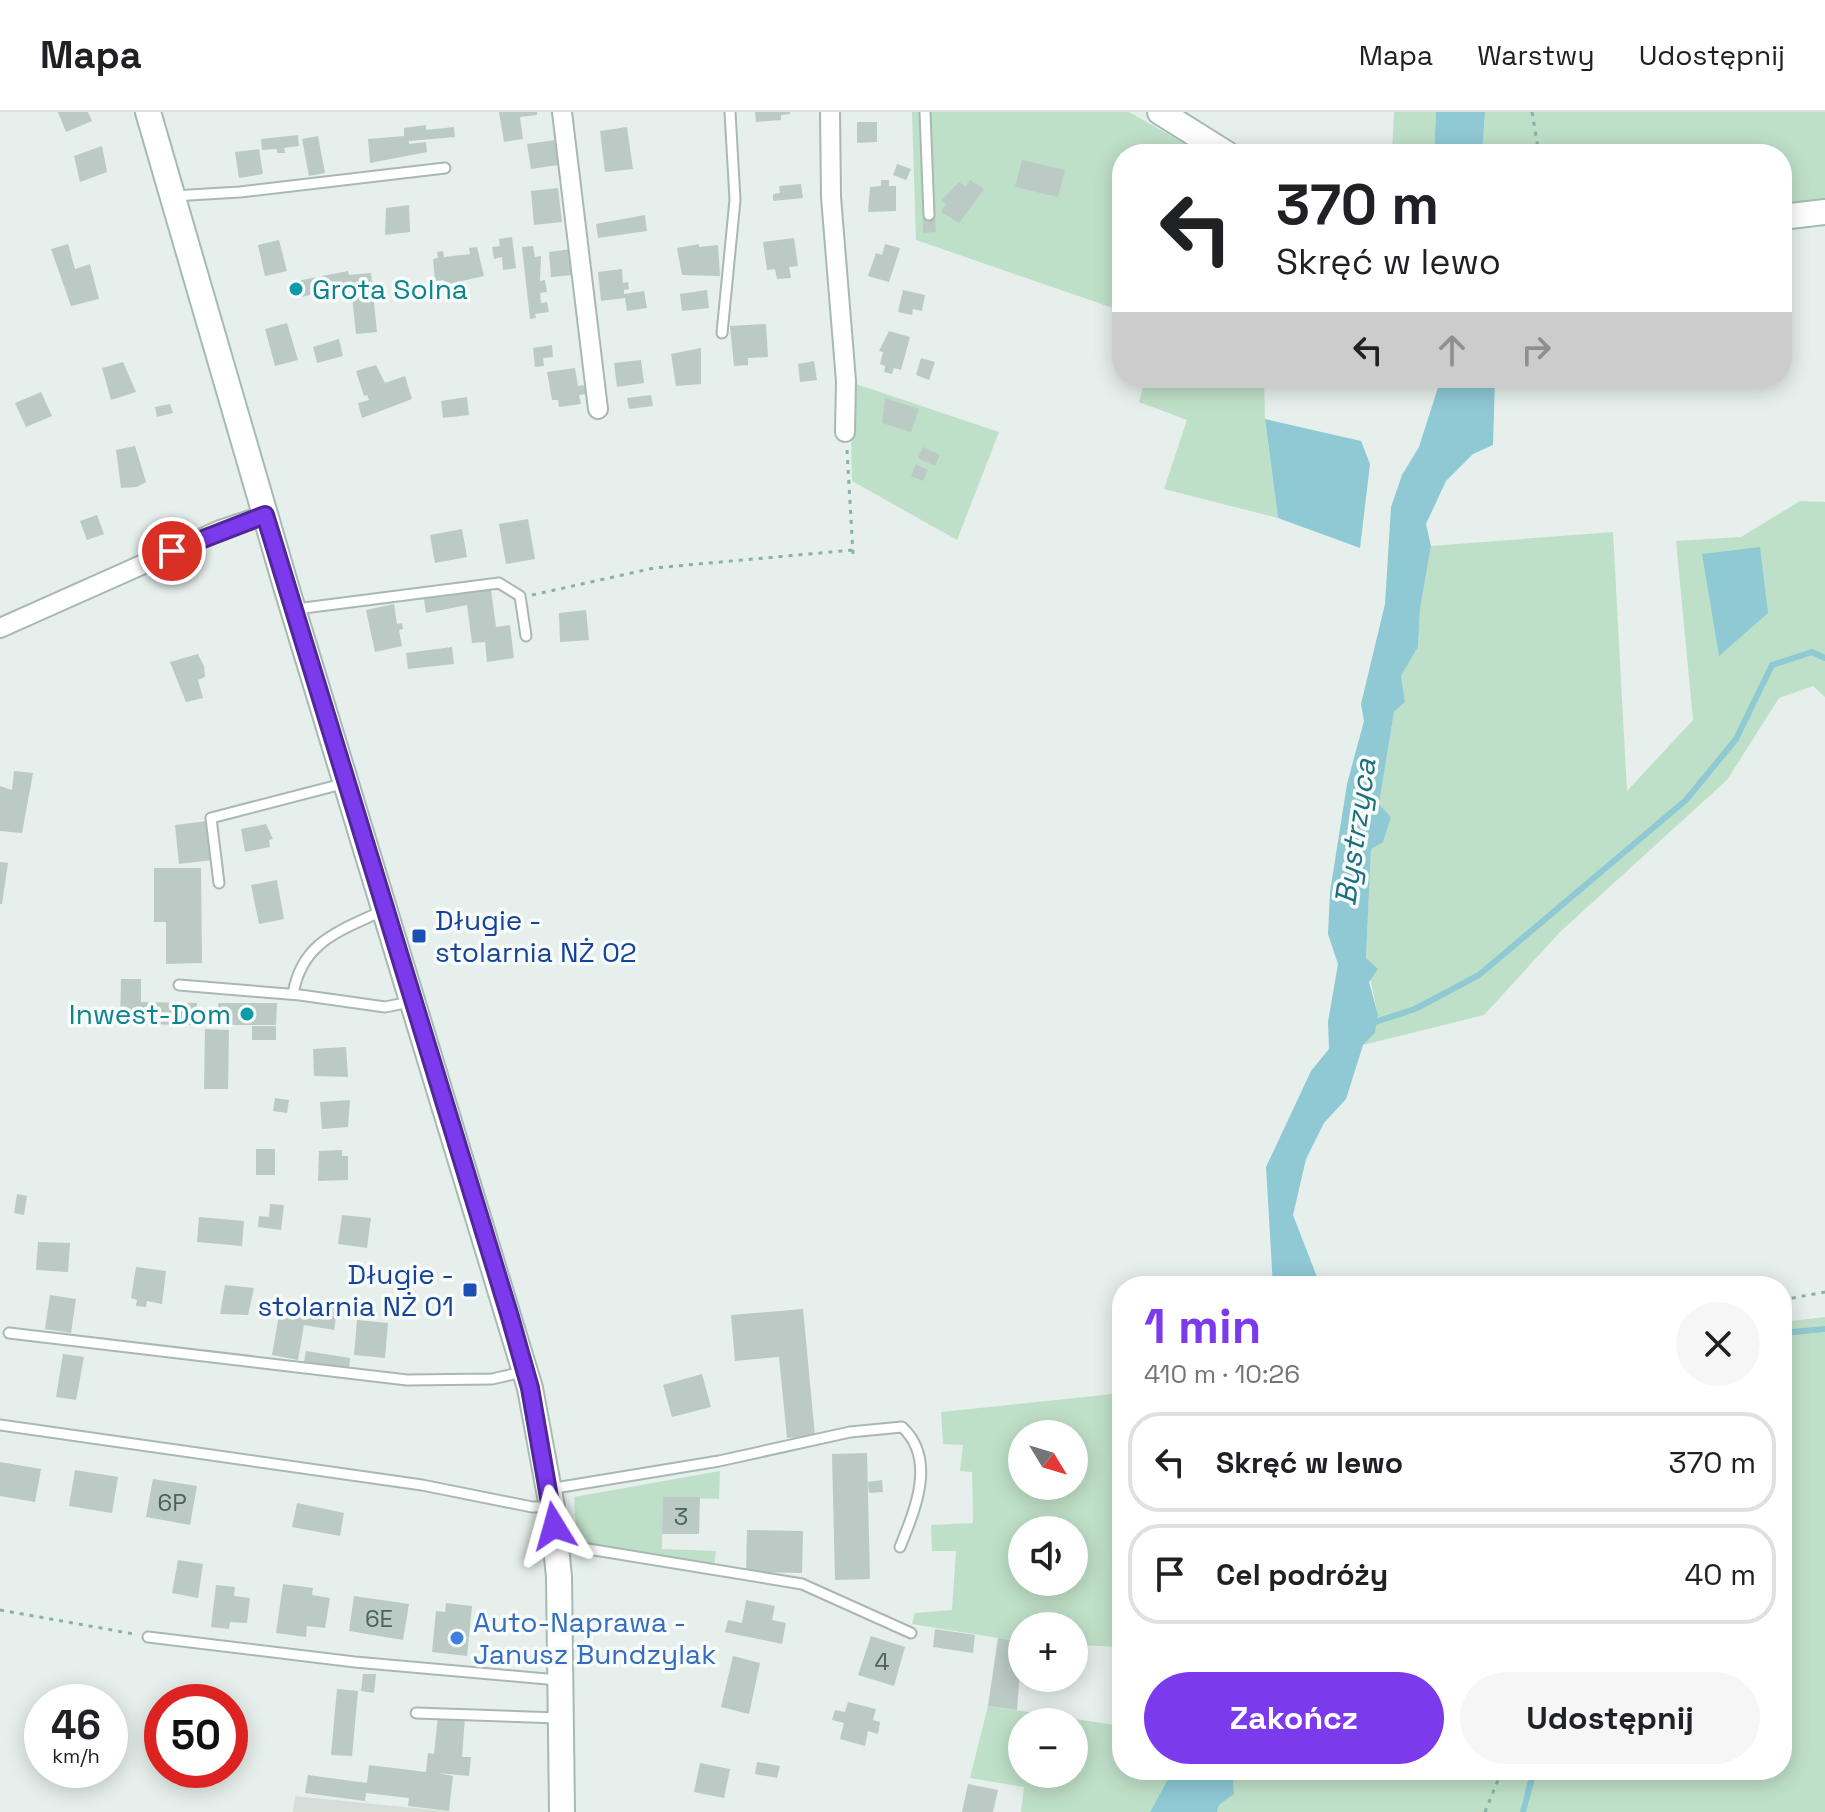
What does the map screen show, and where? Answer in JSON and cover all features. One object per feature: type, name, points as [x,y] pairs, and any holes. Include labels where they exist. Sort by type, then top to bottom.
[{"type":"main road","points":[[148,112],[293,610],[525,1371],[550,1498],[556,1548],[562,1812]]},
{"type":"main road","points":[[1160,112],[1211,144]]},
{"type":"main road","points":[[1792,216],[1825,212]]},
{"type":"street","points":[[562,112],[598,409]]},
{"type":"street","points":[[830,112],[831,197],[846,381],[845,432]]},
{"type":"street","points":[[0,628],[220,530],[265,515]]},
{"type":"lane","points":[[722,333],[735,200],[730,112]]},
{"type":"lane","points":[[925,112],[929,215]]},
{"type":"lane","points":[[173,196],[253,191],[445,168]]},
{"type":"lane","points":[[293,610],[499,583],[520,596],[526,636]]},
{"type":"lane","points":[[219,883],[211,818],[346,783]]},
{"type":"lane","points":[[293,994],[305,955],[349,926],[384,910]]},
{"type":"lane","points":[[179,985],[293,994],[385,1007],[413,1002]]},
{"type":"lane","points":[[9,1333],[407,1380],[492,1379],[525,1371]]},
{"type":"lane","points":[[0,1425],[422,1485],[532,1507],[550,1498],[850,1432],[902,1427],[918,1449],[920,1467],[917,1504],[900,1547]]},
{"type":"lane","points":[[556,1548],[576,1547],[802,1584],[911,1633]]},
{"type":"lane","points":[[148,1637],[355,1662],[561,1681]]},
{"type":"lane","points":[[416,1713],[561,1718]]},
{"type":"path","points":[[1532,112],[1537,144]]},
{"type":"path","points":[[520,596],[654,568],[853,552],[845,432]]},
{"type":"path","points":[[1792,1298],[1825,1292]]},
{"type":"path","points":[[0,1610],[148,1637]]},
{"type":"path","points":[[1485,1812],[1498,1780]]},
{"type":"shaded area","points":[[295,1796],[453,1812],[293,1812]]},
{"type":"green space","points":[[912,112],[1129,112],[1185,144],[1112,144],[1112,308],[916,240]]},
{"type":"green space","points":[[1394,112],[1436,112],[1434,144],[1392,144]]},
{"type":"green space","points":[[1485,112],[1825,112],[1825,225],[1792,229],[1792,144],[1483,144]]},
{"type":"green space","points":[[850,382],[999,432],[957,540],[852,481]]},
{"type":"green space","points":[[1142,388],[1264,388],[1265,420],[1278,518],[1164,489],[1187,420],[1139,402]]},
{"type":"green space","points":[[1800,501],[1825,502],[1825,697],[1813,686],[1779,698],[1727,780],[1560,932],[1484,1015],[1363,1045],[1375,1033],[1378,1016],[1366,958],[1371,848],[1391,817],[1379,804],[1394,712],[1405,702],[1401,676],[1418,647],[1420,609],[1431,546],[1613,532],[1627,791],[1693,720],[1676,541],[1741,537]]},
{"type":"green space","points":[[1825,1317],[1825,1812],[1217,1812],[1219,1805],[1234,1794],[1233,1780],[1792,1780],[1792,1321]]},
{"type":"green space","points":[[1112,1394],[1112,1647],[1088,1646],[1088,1612],[1008,1612],[1008,1640],[912,1624],[915,1613],[952,1610],[956,1551],[932,1551],[931,1525],[973,1523],[972,1472],[960,1471],[963,1445],[943,1444],[941,1412]]},
{"type":"green space","points":[[720,1471],[719,1499],[663,1497],[662,1549],[716,1551],[714,1566],[577,1545],[574,1497]]},
{"type":"green space","points":[[988,1706],[1008,1709],[1008,1784],[970,1778]]},
{"type":"green space","points":[[1088,1721],[1112,1725],[1112,1780],[1168,1780],[1150,1812],[1021,1812],[1024,1788],[1088,1788]]},
{"type":"water","points":[[1436,112],[1485,112],[1483,144],[1434,144]]},
{"type":"water","name":"Bystrzyca","points":[[1438,388],[1495,388],[1493,445],[1473,454],[1446,481],[1426,524],[1431,546],[1420,609],[1418,647],[1401,676],[1405,702],[1394,712],[1379,804],[1391,817],[1383,842],[1371,849],[1366,958],[1378,969],[1369,982],[1378,1015],[1375,1033],[1363,1045],[1346,1099],[1324,1123],[1306,1159],[1293,1215],[1317,1276],[1272,1276],[1266,1167],[1311,1071],[1329,1049],[1328,1022],[1338,964],[1328,934],[1330,892],[1347,784],[1364,721],[1361,704],[1385,604],[1391,507],[1402,475],[1419,447]]},
{"type":"water","points":[[1265,419],[1361,441],[1370,464],[1360,548],[1278,518]]},
{"type":"water","points":[[1760,547],[1768,613],[1719,656],[1702,554]]},
{"type":"water","points":[[1168,1780],[1233,1780],[1234,1794],[1219,1805],[1217,1812],[1150,1812]]},
{"type":"building","points":[[58,112],[88,112],[92,121],[66,132]]},
{"type":"building","points":[[499,112],[537,112],[537,115],[520,117],[523,139],[504,142]]},
{"type":"building","points":[[755,112],[790,114],[781,115],[781,120],[756,122]]},
{"type":"building","points":[[857,122],[877,122],[877,142],[857,143]]},
{"type":"building","points":[[426,125],[426,130],[454,127],[455,137],[409,141],[409,144],[426,142],[427,152],[370,163],[368,139],[404,136],[404,128]]},
{"type":"building","points":[[627,127],[633,169],[605,172],[600,131]]},
{"type":"building","points":[[298,135],[299,146],[284,148],[285,153],[277,153],[277,149],[262,150],[261,139]]},
{"type":"building","points":[[318,136],[325,173],[309,176],[302,139]]},
{"type":"building","points":[[555,140],[558,165],[531,169],[527,144]]},
{"type":"building","points":[[102,146],[107,172],[80,182],[74,156]]},
{"type":"building","points":[[259,149],[263,174],[239,178],[235,152]]},
{"type":"building","points":[[1022,160],[1065,170],[1058,197],[1015,187]]},
{"type":"building","points":[[897,164],[911,169],[906,180],[893,175]]},
{"type":"building","points":[[881,180],[889,180],[889,186],[896,186],[896,211],[868,212],[870,187],[881,186]]},
{"type":"building","points":[[970,180],[984,189],[959,223],[941,212],[946,204],[941,201],[959,182],[966,187]]},
{"type":"building","points":[[801,184],[803,198],[773,201],[773,194],[780,193],[779,186]]},
{"type":"building","points":[[558,188],[562,222],[534,225],[531,191]]},
{"type":"building","points":[[409,205],[410,232],[385,235],[386,208]]},
{"type":"building","points":[[645,215],[647,231],[598,238],[596,224]]},
{"type":"building","points":[[923,217],[935,217],[936,232],[923,233]]},
{"type":"building","points":[[512,237],[516,268],[503,270],[502,257],[494,259],[492,247],[500,246],[499,239]]},
{"type":"building","points":[[794,238],[798,266],[789,267],[791,278],[777,279],[775,269],[767,270],[763,242]]},
{"type":"building","points":[[279,240],[287,271],[265,276],[258,245]]},
{"type":"building","points":[[68,244],[75,269],[90,264],[99,299],[71,306],[51,249]]},
{"type":"building","points":[[699,244],[699,247],[718,245],[720,276],[682,275],[677,248]]},
{"type":"building","points":[[885,244],[900,248],[889,282],[868,276],[876,253],[882,255]]},
{"type":"building","points":[[533,246],[535,257],[541,256],[540,281],[545,280],[547,292],[540,293],[541,303],[547,302],[549,312],[535,314],[536,318],[530,319],[522,247]]},
{"type":"building","points":[[477,247],[484,276],[444,285],[444,280],[435,281],[433,259],[438,258],[437,252],[443,251],[444,257],[470,254],[469,248]]},
{"type":"building","points":[[571,249],[574,275],[551,277],[549,252]]},
{"type":"building","points":[[622,269],[623,283],[628,282],[629,289],[624,290],[624,294],[644,291],[647,308],[627,311],[625,298],[601,301],[598,272]]},
{"type":"building","points":[[348,271],[349,275],[371,273],[377,332],[356,334],[351,286],[296,298],[292,282]]},
{"type":"building","points":[[707,290],[709,308],[682,311],[680,294]]},
{"type":"building","points":[[903,290],[925,295],[922,311],[913,309],[912,315],[898,312]]},
{"type":"building","points":[[287,323],[298,360],[275,366],[265,329]]},
{"type":"building","points":[[766,324],[768,357],[748,358],[748,365],[734,366],[730,326]]},
{"type":"building","points":[[889,331],[910,337],[901,370],[894,368],[892,374],[884,372],[885,366],[880,364],[883,352],[879,351]]},
{"type":"building","points":[[339,339],[343,356],[317,363],[313,347]]},
{"type":"building","points":[[552,345],[553,357],[543,358],[544,366],[535,367],[533,348]]},
{"type":"building","points":[[701,348],[701,384],[676,386],[671,354]]},
{"type":"building","points":[[921,358],[935,362],[929,380],[916,375]]},
{"type":"building","points":[[641,360],[644,383],[617,387],[614,363]]},
{"type":"building","points":[[814,361],[817,380],[800,382],[798,364]]},
{"type":"building","points":[[123,362],[136,392],[111,400],[102,368]]},
{"type":"building","points":[[376,365],[385,383],[405,376],[412,399],[362,418],[358,403],[369,400],[367,395],[364,396],[356,371]]},
{"type":"building","points":[[575,368],[578,386],[586,385],[587,394],[579,395],[581,404],[559,407],[558,400],[552,400],[547,372]]},
{"type":"building","points":[[41,392],[52,416],[26,427],[15,403]]},
{"type":"building","points":[[651,395],[653,406],[629,409],[627,398]]},
{"type":"building","points":[[467,397],[469,415],[443,418],[441,401]]},
{"type":"building","points":[[885,398],[919,409],[911,432],[882,423]]},
{"type":"building","points":[[170,404],[173,413],[157,417],[155,407]]},
{"type":"building","points":[[135,446],[146,482],[137,487],[121,488],[116,450]]},
{"type":"building","points":[[923,447],[940,455],[935,466],[918,458]]},
{"type":"building","points":[[916,464],[928,470],[923,481],[911,476]]},
{"type":"building","points":[[97,515],[104,534],[87,540],[80,521]]},
{"type":"building","points":[[528,519],[535,559],[506,564],[499,524]]},
{"type":"building","points":[[462,529],[467,557],[435,563],[430,535]]},
{"type":"building","points":[[491,590],[496,627],[510,625],[514,658],[487,662],[485,642],[472,643],[467,605],[426,613],[424,599]]},
{"type":"building","points":[[394,604],[397,624],[402,623],[403,629],[399,630],[402,646],[375,652],[366,610]]},
{"type":"building","points":[[586,610],[589,640],[560,642],[559,613]]},
{"type":"building","points":[[452,647],[454,664],[408,669],[406,653]]},
{"type":"building","points":[[198,654],[204,666],[205,677],[198,680],[203,698],[186,702],[170,662]]},
{"type":"building","points":[[14,771],[33,773],[22,833],[0,831],[0,786],[12,790]]},
{"type":"building","points":[[208,821],[212,860],[179,864],[175,825]]},
{"type":"building","points":[[266,824],[273,839],[269,840],[270,847],[245,852],[241,829]]},
{"type":"building","points":[[0,862],[8,863],[2,904],[0,904]]},
{"type":"building","points":[[154,868],[201,868],[202,963],[166,964],[166,922],[154,922]]},
{"type":"building","points":[[277,880],[284,919],[259,924],[251,885]]},
{"type":"building","points":[[121,979],[141,979],[141,1002],[197,1003],[197,1025],[120,1024]]},
{"type":"building","name":"Inwest-Dom","points":[[218,1003],[277,1003],[276,1025],[218,1025]]},
{"type":"building","points":[[252,1026],[276,1026],[276,1040],[252,1040]]},
{"type":"building","points":[[205,1029],[229,1030],[228,1089],[204,1089]]},
{"type":"building","points":[[346,1047],[348,1077],[314,1076],[313,1049]]},
{"type":"building","points":[[275,1098],[289,1100],[287,1113],[273,1111]]},
{"type":"building","points":[[350,1100],[348,1127],[322,1129],[320,1102]]},
{"type":"building","points":[[256,1149],[275,1149],[275,1175],[256,1175]]},
{"type":"building","points":[[342,1150],[342,1156],[348,1156],[348,1180],[318,1181],[319,1151]]},
{"type":"building","points":[[17,1194],[27,1196],[24,1215],[14,1213]]},
{"type":"building","points":[[270,1204],[284,1205],[281,1230],[258,1227],[259,1216],[269,1217]]},
{"type":"building","points":[[342,1215],[371,1218],[367,1248],[338,1244]]},
{"type":"building","points":[[199,1217],[244,1221],[242,1246],[197,1242]]},
{"type":"building","points":[[38,1242],[70,1243],[68,1272],[36,1270]]},
{"type":"building","points":[[136,1267],[166,1271],[162,1304],[147,1301],[146,1307],[136,1306],[137,1300],[131,1298]]},
{"type":"building","points":[[225,1285],[254,1288],[248,1315],[220,1314]]},
{"type":"building","points":[[50,1295],[76,1299],[71,1333],[45,1329]]},
{"type":"building","points":[[305,1300],[338,1306],[334,1330],[304,1325],[298,1360],[272,1355],[280,1309],[303,1313]]},
{"type":"building","points":[[803,1309],[815,1436],[787,1438],[779,1357],[735,1361],[731,1315]]},
{"type":"building","points":[[357,1320],[388,1323],[385,1358],[354,1355]]},
{"type":"building","points":[[306,1351],[350,1358],[349,1368],[304,1362]]},
{"type":"building","points":[[63,1354],[84,1357],[76,1400],[56,1397]]},
{"type":"building","points":[[702,1374],[711,1407],[672,1417],[663,1385]]},
{"type":"building","points":[[867,1453],[870,1579],[835,1580],[832,1454]]},
{"type":"building","points":[[0,1462],[41,1469],[35,1502],[0,1496]]},
{"type":"building","points":[[75,1470],[118,1477],[112,1513],[69,1506]]},
{"type":"building","points":[[153,1479],[197,1486],[190,1525],[146,1517]]},
{"type":"building","points":[[882,1480],[883,1492],[869,1493],[868,1482]]},
{"type":"building","points":[[663,1497],[700,1497],[699,1534],[662,1534]]},
{"type":"building","points":[[297,1503],[344,1513],[340,1536],[292,1527]]},
{"type":"building","points":[[747,1530],[803,1531],[802,1573],[746,1572]]},
{"type":"building","points":[[178,1560],[203,1564],[198,1598],[172,1593]]},
{"type":"building","points":[[283,1584],[313,1588],[312,1595],[330,1598],[325,1628],[307,1626],[306,1637],[276,1633]]},
{"type":"building","points":[[216,1585],[235,1587],[234,1596],[250,1598],[247,1623],[230,1622],[229,1629],[211,1627]]},
{"type":"building","points":[[354,1596],[409,1604],[403,1640],[349,1631]]},
{"type":"building","points":[[746,1600],[775,1606],[772,1620],[786,1623],[782,1644],[725,1632],[728,1620],[742,1623]]},
{"type":"building","points":[[446,1603],[472,1606],[467,1656],[432,1652],[436,1611],[445,1612]]},
{"type":"building","points":[[935,1629],[975,1635],[973,1653],[933,1647]]},
{"type":"building","points":[[871,1636],[905,1647],[894,1686],[858,1675]]},
{"type":"building","points":[[998,1638],[1008,1640],[1008,1692],[1018,1692],[1017,1708],[988,1706]]},
{"type":"building","points":[[733,1656],[760,1663],[749,1714],[721,1707]]},
{"type":"building","points":[[363,1674],[376,1674],[374,1693],[361,1691]]},
{"type":"building","points":[[337,1689],[358,1691],[352,1756],[331,1755]]},
{"type":"building","points":[[848,1702],[876,1709],[873,1720],[880,1722],[878,1734],[868,1731],[865,1746],[840,1739],[844,1723],[832,1720],[835,1710],[845,1712]]},
{"type":"building","points":[[438,1715],[465,1717],[462,1757],[471,1757],[469,1776],[438,1773],[453,1776],[449,1811],[408,1806],[409,1798],[366,1793],[365,1801],[305,1793],[308,1775],[367,1783],[369,1765],[426,1772],[428,1753],[434,1754]]},
{"type":"building","points":[[757,1762],[780,1766],[777,1778],[755,1774]]},
{"type":"building","points":[[700,1763],[730,1769],[724,1798],[694,1792]]},
{"type":"building","points":[[968,1784],[998,1790],[993,1812],[962,1812]]},
{"type":"waterway","points":[[1369,1024],[1415,1009],[1479,975],[1686,800],[1736,739],[1772,665],[1812,652],[1825,658]]},
{"type":"waterway","points":[[1792,1332],[1825,1329]]},
{"type":"waterway","points":[[1523,1812],[1531,1780]]},
{"type":"place","name":"Grota Solna","points":[[296,289]]},
{"type":"place","name":"Długie - stolarnia NŻ 02","points":[[419,936]]},
{"type":"place","name":"Inwest-Dom","points":[[247,1014]]},
{"type":"place","name":"Długie - stolarnia NŻ 01","points":[[470,1290]]},
{"type":"place","name":"Auto-Naprawa - Janusz Bundzylak","points":[[457,1638]]},
{"type":"route","points":[[172,551],[265,515],[510,1317],[530,1388],[554,1526]]}]
